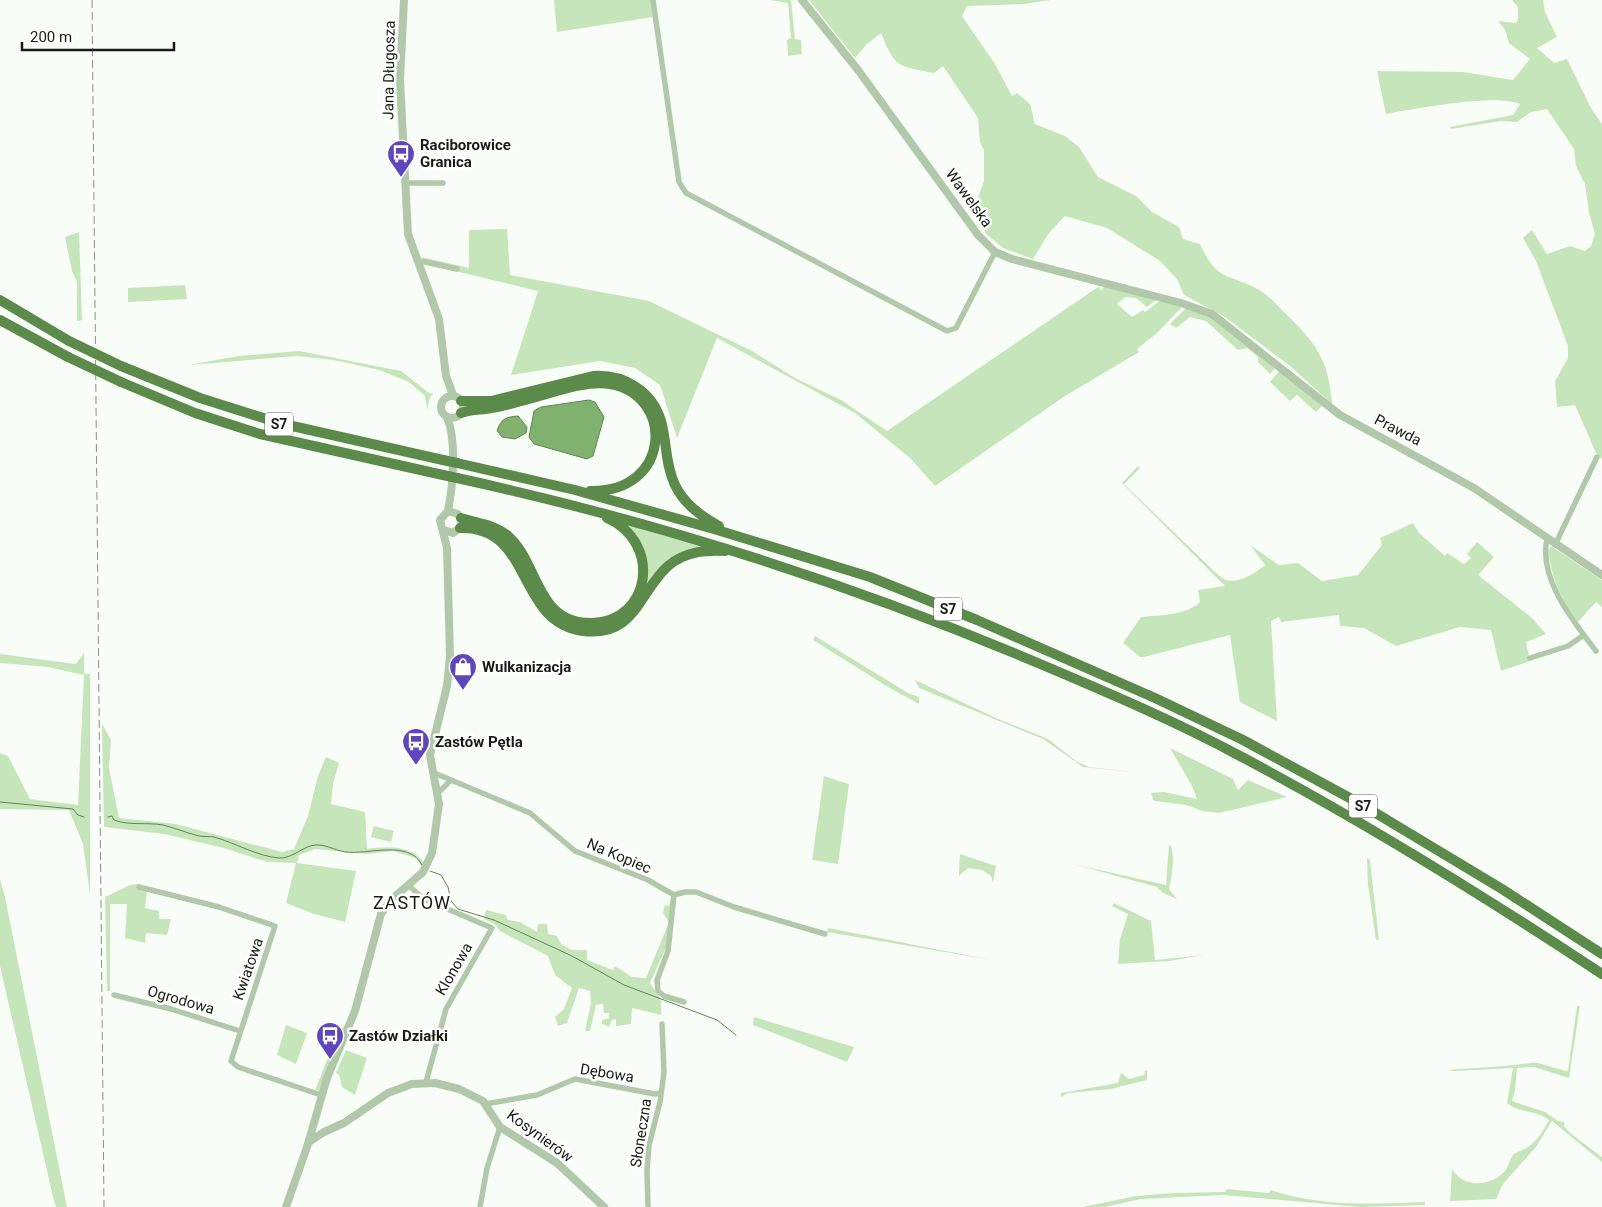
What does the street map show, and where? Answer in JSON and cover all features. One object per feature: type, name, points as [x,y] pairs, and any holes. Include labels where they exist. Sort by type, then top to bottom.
[{"type":"highway","name":"S7","points":[[0,300],[69,341],[121,366],[200,398],[269,421],[575,490],[745,538],[870,577],[1112,678],[1243,740],[1359,803],[1502,889],[1602,954]]},
{"type":"highway","name":"S7","points":[[0,320],[68,357],[121,382],[196,413],[260,434],[584,508],[748,554],[862,592],[974,636],[1103,690],[1238,755],[1410,852],[1492,901],[1602,974]]},
{"type":"highway","points":[[457,398],[492,401],[593,376],[609,376],[626,381],[646,395],[657,410],[670,473],[682,496],[705,518],[745,538]]},
{"type":"highway","points":[[455,416],[594,384],[615,385],[633,393],[648,409],[654,427],[654,449],[648,465],[636,478],[618,488],[575,490]]},
{"type":"highway","points":[[455,520],[493,526],[508,536],[518,548],[542,595],[553,608],[577,622],[594,623],[612,618],[631,604],[640,589],[644,565],[639,548],[628,531],[616,522],[584,508]]},
{"type":"highway","points":[[455,520],[500,540],[514,557],[543,610],[561,624],[583,631],[608,629],[627,619],[638,608],[662,572],[683,556],[712,550],[748,554]]},
{"type":"street","name":"Jana Długosza","points":[[404,0],[400,80],[408,234],[438,319],[446,376]]},
{"type":"street","points":[[653,0],[679,182],[686,193],[947,331],[956,328],[995,252]]},
{"type":"street","name":"Wawelska","points":[[802,0],[858,70],[978,234],[995,252],[1012,259],[1186,305]]},
{"type":"street","points":[[405,184],[443,183]]},
{"type":"street","points":[[416,260],[458,269]]},
{"type":"street","name":"Prawda","points":[[1186,305],[1212,314],[1225,322],[1340,415],[1453,476],[1602,575]]},
{"type":"street","points":[[446,376],[457,398],[452,431],[451,496],[455,520],[447,548]]},
{"type":"street","points":[[446,376],[444,399],[441,407],[455,416]]},
{"type":"street","points":[[444,399],[457,398]]},
{"type":"street","points":[[1555,545],[1597,457]]},
{"type":"street","points":[[286,1207],[309,1142],[321,1095],[355,1011],[381,914],[391,900],[423,872],[430,858],[438,810],[438,793],[430,762],[432,742],[444,704],[449,673],[447,548],[440,520],[455,520]]},
{"type":"street","points":[[444,530],[455,520]]},
{"type":"street","points":[[1547,539],[1546,552],[1553,585],[1558,597],[1596,651]]},
{"type":"street","points":[[1530,658],[1568,646],[1584,635]]},
{"type":"street","name":"Na Kopiec","points":[[432,771],[530,813],[575,851],[648,880],[674,896]]},
{"type":"street","points":[[438,793],[451,780]]},
{"type":"street","name":"Klonowa","points":[[408,885],[424,898],[492,928],[446,1009],[426,1082]]},
{"type":"street","name":"Kwiatowa","points":[[139,887],[212,905],[275,926],[231,1057],[234,1064],[321,1095]]},
{"type":"street","points":[[684,1002],[664,996],[658,991],[657,984],[668,951],[674,896],[685,892],[696,892],[734,907],[825,934]]},
{"type":"street","name":"Ogrodowa","points":[[114,995],[176,1011],[240,1031]]},
{"type":"street","points":[[660,1093],[664,1072],[662,1024]]},
{"type":"street","name":"Dębowa","points":[[485,1104],[537,1095],[575,1079],[655,1094],[660,1093]]},
{"type":"street","name":"Kosynierów","points":[[309,1142],[324,1132],[344,1123],[388,1093],[412,1084],[426,1082],[459,1088],[473,1094],[485,1104],[500,1127],[557,1164],[604,1207]]},
{"type":"street","name":"Słoneczna","points":[[648,1207],[648,1160],[660,1093]]},
{"type":"street","points":[[313,1125],[324,1132]]},
{"type":"street","points":[[480,1207],[487,1168],[500,1127]]},
{"type":"shaded area","points":[[554,0],[651,0],[653,17],[557,32]]},
{"type":"shaded area","points":[[770,0],[791,0],[795,39],[801,40],[802,54],[788,56],[787,40],[791,38],[788,3]]},
{"type":"shaded area","points":[[809,0],[1051,0],[1024,4],[967,6],[962,16],[995,64],[1012,96],[1017,93],[1030,104],[1035,124],[1065,136],[1079,147],[1098,177],[1136,196],[1152,212],[1179,227],[1183,239],[1200,244],[1206,257],[1219,271],[1261,291],[1295,323],[1312,342],[1324,363],[1328,375],[1332,404],[1290,366],[1225,317],[1184,295],[1177,279],[1160,261],[1107,228],[1065,216],[1049,233],[1033,259],[1003,248],[985,233],[977,201],[984,181],[984,150],[980,142],[978,118],[943,66],[934,73],[899,64],[890,53],[881,33],[866,45],[855,58]]},
{"type":"shaded area","points":[[1512,0],[1543,0],[1545,12],[1557,37],[1537,48],[1554,63],[1567,59],[1591,108],[1602,124],[1602,459],[1596,453],[1575,405],[1557,407],[1555,381],[1568,358],[1568,346],[1536,261],[1523,238],[1532,230],[1547,254],[1570,246],[1585,251],[1591,246],[1595,234],[1589,213],[1585,184],[1576,166],[1574,149],[1547,109],[1531,112],[1517,122],[1501,121],[1451,129],[1450,127],[1513,115],[1520,104],[1508,101],[1493,100],[1454,103],[1386,114],[1377,71],[1463,72],[1513,80],[1530,59],[1509,43],[1505,30],[1498,21],[1515,23],[1518,20],[1518,7]]},
{"type":"shaded area","points":[[507,229],[510,275],[649,301],[752,351],[795,378],[841,400],[887,431],[1098,287],[1102,291],[1104,285],[1156,300],[1147,307],[1136,298],[1125,297],[1117,304],[1132,317],[1143,310],[1145,312],[1161,300],[1182,307],[1157,333],[1137,349],[1139,352],[1065,396],[935,486],[910,458],[855,413],[717,338],[677,438],[660,385],[635,368],[600,361],[511,375],[538,291],[426,264],[422,257],[469,268],[469,230]]},
{"type":"shaded area","points":[[79,232],[82,320],[77,321],[77,282],[72,271],[65,237]]},
{"type":"shaded area","points":[[185,285],[187,299],[128,302],[128,288]]},
{"type":"shaded area","points":[[1186,308],[1208,315],[1275,369],[1270,374],[1258,362],[1258,357],[1247,348],[1238,350],[1206,321],[1190,317],[1176,328],[1170,324]]},
{"type":"shaded area","points":[[299,351],[401,371],[429,393],[434,394],[430,397],[427,410],[425,396],[409,382],[379,370],[334,360],[297,356],[189,365],[238,356]]},
{"type":"shaded area","points":[[1279,371],[1323,405],[1316,412],[1297,395],[1290,401],[1270,382]]},
{"type":"shaded area","points":[[589,400],[595,402],[604,417],[593,456],[587,459],[534,444],[529,437],[534,411],[541,407]]},
{"type":"shaded area","points":[[518,416],[527,427],[526,433],[515,439],[502,437],[497,431],[502,421]]},
{"type":"shaded area","points":[[1138,466],[1140,468],[1124,484],[1222,578],[1231,581],[1242,579],[1265,565],[1250,545],[1279,565],[1298,563],[1322,581],[1358,575],[1382,545],[1380,538],[1413,523],[1419,533],[1445,556],[1447,553],[1464,564],[1471,558],[1467,554],[1477,542],[1494,557],[1478,575],[1532,618],[1546,634],[1526,642],[1530,661],[1501,671],[1491,630],[1460,627],[1396,646],[1364,628],[1340,626],[1339,615],[1281,622],[1279,617],[1271,621],[1277,721],[1240,702],[1230,635],[1144,657],[1140,657],[1123,643],[1141,617],[1172,614],[1187,610],[1200,602],[1198,590],[1225,586],[1122,483]]},
{"type":"shaded area","points":[[626,524],[702,547],[693,549],[643,596],[645,557],[639,541]]},
{"type":"shaded area","points":[[1551,546],[1602,580],[1602,607],[1596,602],[1578,622],[1566,605],[1552,572],[1548,551]]},
{"type":"shaded area","points":[[815,636],[908,693],[919,697],[919,704],[813,640]]},
{"type":"shaded area","points":[[84,653],[84,674],[90,674],[90,894],[83,844],[69,810],[0,809],[0,753],[8,756],[30,799],[78,805],[84,675],[48,667],[0,663],[0,654],[76,664]]},
{"type":"shaded area","points":[[915,680],[996,718],[1048,739],[1076,761],[1089,767],[1143,773],[1083,767],[1043,739],[919,688]]},
{"type":"shaded area","points":[[102,724],[111,740],[109,768],[119,818],[176,824],[282,852],[294,849],[308,816],[318,776],[326,757],[339,763],[333,784],[331,804],[365,812],[367,849],[399,848],[413,853],[425,863],[422,867],[416,858],[393,851],[368,854],[315,849],[299,855],[297,863],[356,871],[345,922],[314,914],[286,903],[296,863],[267,862],[224,848],[164,834],[104,827]]},
{"type":"shaded area","points":[[1170,748],[1233,779],[1238,790],[1248,780],[1287,797],[1219,813],[1202,811],[1186,805],[1154,801],[1151,793],[1164,792],[1197,799],[1192,786]]},
{"type":"shaded area","points":[[824,776],[849,784],[838,864],[812,860]]},
{"type":"shaded area","points":[[374,826],[394,831],[391,842],[371,837]]},
{"type":"shaded area","points":[[1169,845],[1171,846],[1173,862],[1169,889],[1177,899],[1163,893],[1157,887],[1073,864],[1166,885]]},
{"type":"shaded area","points":[[960,854],[996,866],[993,883],[991,876],[982,870],[968,868],[959,876]]},
{"type":"shaded area","points":[[1367,857],[1370,861],[1379,940],[1376,940],[1368,885]]},
{"type":"shaded area","points":[[0,879],[67,1207],[56,1207],[53,1197],[0,966]]},
{"type":"shaded area","points":[[139,884],[147,891],[145,908],[159,911],[159,919],[171,919],[167,935],[146,933],[145,943],[125,938],[127,904],[110,904],[110,991],[107,991],[105,897],[130,885]]},
{"type":"shaded area","points":[[671,897],[669,941],[650,983],[661,999],[661,1015],[632,1008],[631,1024],[616,1026],[616,1019],[612,1020],[609,1027],[602,1024],[602,1020],[609,1018],[609,1013],[604,1013],[603,1004],[596,1005],[590,1031],[585,1031],[591,1003],[590,991],[579,988],[567,1023],[558,1026],[555,1017],[564,1009],[572,988],[555,975],[548,956],[500,931],[494,924],[484,919],[486,910],[506,915],[508,920],[520,922],[537,932],[538,924],[547,924],[548,934],[557,936],[561,944],[572,950],[587,950],[587,960],[613,970],[615,966],[632,977],[646,978],[669,922],[663,913],[665,905],[669,906]]},
{"type":"shaded area","points":[[1114,903],[1151,921],[1155,960],[1204,955],[1169,961],[1118,964],[1120,939],[1128,914],[1112,906]]},
{"type":"shaded area","points":[[828,928],[992,960],[827,932]]},
{"type":"shaded area","points":[[1577,1006],[1580,1006],[1569,1078],[1534,1067],[1517,1068],[1512,1101],[1545,1112],[1558,1121],[1564,1122],[1564,1126],[1570,1133],[1602,1157],[1602,1162],[1552,1121],[1536,1147],[1503,1184],[1496,1199],[1450,1201],[1452,1169],[1463,1180],[1470,1182],[1478,1183],[1492,1180],[1505,1171],[1514,1154],[1534,1142],[1549,1120],[1507,1103],[1513,1068],[1447,1070],[1534,1063],[1568,1071]]},
{"type":"shaded area","points":[[754,1017],[854,1047],[847,1062],[753,1025]]},
{"type":"shaded area","points":[[286,1025],[307,1033],[296,1064],[277,1055]]},
{"type":"shaded area","points":[[342,1027],[344,1028],[319,1091],[315,1090],[334,1043]]},
{"type":"shaded area","points":[[346,1050],[367,1058],[355,1095],[342,1087],[339,1075],[336,1073]]},
{"type":"shaded area","points":[[1145,1070],[1147,1071],[1147,1080],[1111,1089],[1068,1093],[1061,1097],[1061,1093],[1118,1083],[1121,1073],[1129,1079],[1144,1075]]},
{"type":"shaded area","points":[[1227,1189],[1269,1193],[1271,1190],[1328,1202],[1366,1204],[1425,1202],[1425,1205],[1360,1207],[1224,1195],[1141,1199],[1105,1207],[1083,1207],[1136,1196],[1225,1192]]},
{"type":"waterway","points":[[0,802],[73,809],[78,815],[84,817]]},
{"type":"waterway","points":[[108,817],[112,816],[114,820],[120,822],[163,825],[199,836],[214,837],[271,857],[284,858],[311,846],[318,845],[345,852],[398,850],[408,852],[416,857],[422,865]]},
{"type":"waterway","points":[[430,871],[441,875],[448,887],[451,901],[458,909],[494,920],[572,956],[624,985],[717,1020],[736,1035]]},
{"type":"railway","points":[[92,0],[104,1207]]},
{"type":"place","name":"Raciborowice Granica","points":[[401,178]]},
{"type":"place","name":"Wulkanizacja","points":[[463,691]]},
{"type":"place","name":"Zastów Pętla","points":[[416,766]]},
{"type":"place","name":"Zastów Działki","points":[[330,1060]]},
{"type":"district","name":"ZASTÓW","points":[[412,902]]}]
